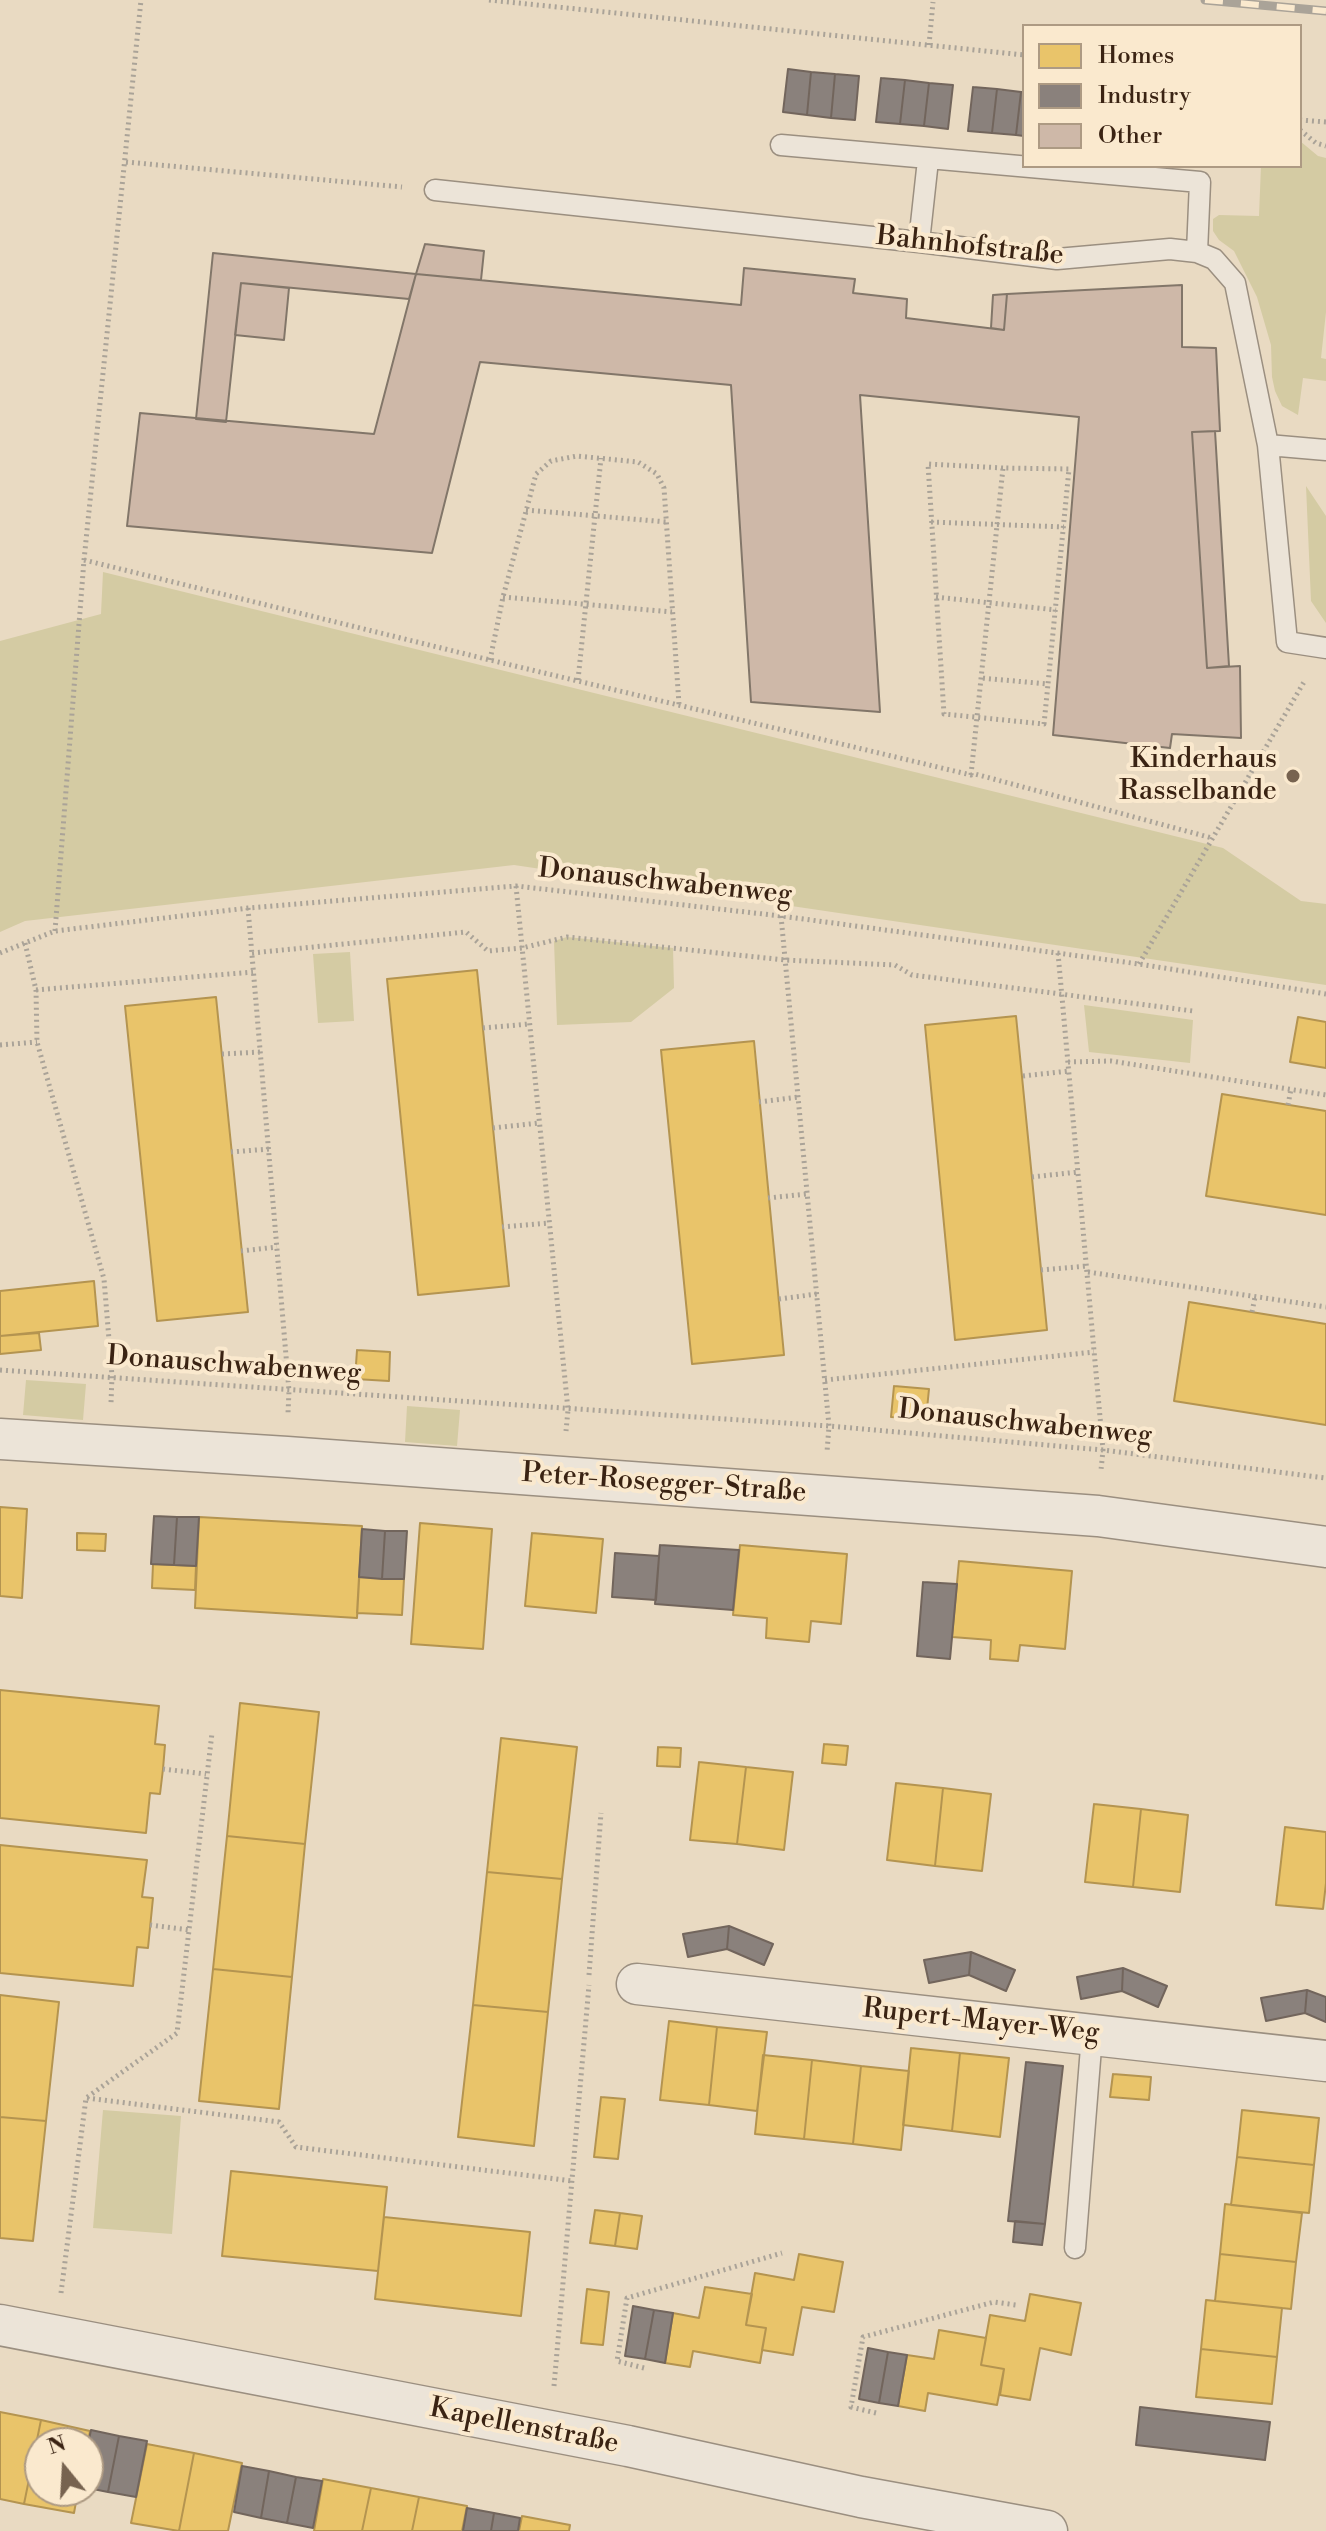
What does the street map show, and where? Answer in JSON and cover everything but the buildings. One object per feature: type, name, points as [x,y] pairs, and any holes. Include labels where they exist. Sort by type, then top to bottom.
[{"type":"street","name":"Peter-Rosegger-Straße","points":[[0,1439],[1098,1516],[1326,1547]]},
{"type":"street","name":"Rupert-Mayer-Weg","points":[[637,1984],[1326,2061]]},
{"type":"street","name":"Kapellenstraße","points":[[0,2325],[628,2446],[861,2497],[1047,2531]]},
{"type":"lane","points":[[781,145],[1022,168]]},
{"type":"lane","points":[[919,242],[928,160]]},
{"type":"lane","points":[[1027,168],[1200,182],[1197,252],[1214,259],[1235,283],[1268,445],[1287,642],[1325,648]]},
{"type":"lane","name":"Bahnhofstraße","points":[[435,190],[1057,259],[1170,249],[1197,252]]},
{"type":"lane","points":[[1268,445],[1326,450]]},
{"type":"lane","points":[[1075,2248],[1092,2035]]},
{"type":"path","points":[[55,931],[84,560],[141,0]]},
{"type":"path","points":[[489,0],[1022,55]]},
{"type":"path","points":[[929,45],[933,2]]},
{"type":"path","points":[[1302,120],[1326,122]]},
{"type":"path","points":[[1302,132],[1316,143],[1326,146]]},
{"type":"path","points":[[126,162],[435,190]]},
{"type":"path","points":[[490,660],[503,597],[536,474],[551,461],[577,456],[638,462],[657,474],[664,488],[679,704]]},
{"type":"path","points":[[578,680],[601,458]]},
{"type":"path","points":[[928,464],[1003,468],[1069,469],[1044,724],[944,714],[928,464]]},
{"type":"path","points":[[971,775],[1003,468]]},
{"type":"path","points":[[526,510],[667,522]]},
{"type":"path","points":[[931,522],[1064,527]]},
{"type":"path","points":[[84,560],[990,778],[1212,838]]},
{"type":"path","points":[[503,597],[672,612]]},
{"type":"path","points":[[936,597],[1056,610]]},
{"type":"path","points":[[1139,964],[1325,648]]},
{"type":"path","points":[[981,678],[1048,684]]},
{"type":"path","points":[[516,886],[568,1410],[563,1478]]},
{"type":"path","name":"Donauschwabenweg","points":[[0,953],[55,931],[248,908],[516,886],[781,916],[1139,964],[1326,994]]},
{"type":"path","points":[[248,908],[289,1391],[287,1457]]},
{"type":"path","points":[[781,916],[829,1426],[825,1495]]},
{"type":"path","points":[[252,953],[466,932],[488,951],[522,948],[567,937],[785,960],[895,965],[912,975],[1193,1011]]},
{"type":"path","points":[[25,943],[36,990],[37,1042],[104,1279],[112,1376],[110,1447]]},
{"type":"path","points":[[1058,953],[1103,1450],[1098,1516]]},
{"type":"path","points":[[36,990],[253,972]]},
{"type":"path","points":[[483,1028],[529,1024]]},
{"type":"path","points":[[0,1045],[37,1042]]},
{"type":"path","points":[[222,1054],[261,1052]]},
{"type":"path","points":[[1068,1062],[1111,1061],[1326,1095]]},
{"type":"path","points":[[1023,1076],[1069,1071]]},
{"type":"path","points":[[1288,1105],[1291,1089]]},
{"type":"path","points":[[759,1102],[798,1097]]},
{"type":"path","points":[[493,1128],[539,1123]]},
{"type":"path","points":[[231,1152],[269,1149]]},
{"type":"path","points":[[1032,1177],[1078,1172]]},
{"type":"path","points":[[768,1198],[807,1194]]},
{"type":"path","points":[[502,1227],[549,1223]]},
{"type":"path","points":[[241,1251],[277,1247]]},
{"type":"path","points":[[1041,1270],[1087,1269],[1326,1307]]},
{"type":"path","points":[[779,1299],[817,1294]]},
{"type":"path","points":[[1252,1312],[1255,1297]]},
{"type":"path","points":[[825,1380],[1095,1352]]},
{"type":"path","name":"Donauschwabenweg","points":[[0,1370],[829,1426],[1103,1450],[1326,1478]]},
{"type":"path","points":[[55,2335],[86,2098],[177,2033],[212,1733]]},
{"type":"path","points":[[163,1769],[206,1774]]},
{"type":"path","points":[[550,2433],[601,1813]]},
{"type":"path","points":[[150,1925],[189,1930]]},
{"type":"path","points":[[86,2098],[279,2122],[296,2147],[573,2181]]},
{"type":"path","points":[[644,2368],[617,2361],[627,2298],[782,2253]]},
{"type":"path","points":[[876,2413],[851,2407],[863,2337],[994,2302],[1016,2305]]},
{"type":"shaded area","points":[[1302,143],[1318,156],[1326,158],[1326,312],[1321,358],[1326,359],[1326,381],[1303,378],[1298,415],[1282,406],[1275,391],[1271,345],[1257,297],[1234,251],[1213,231],[1213,219],[1219,215],[1259,216],[1261,168],[1302,168]]},
{"type":"shaded area","points":[[1306,486],[1326,516],[1326,623],[1311,601]]},
{"type":"shaded area","points":[[103,572],[1223,848],[1301,901],[1326,904],[1326,985],[514,865],[25,921],[0,932],[0,641],[101,614]]},
{"type":"shaded area","points":[[567,937],[673,948],[674,988],[631,1022],[557,1025],[554,941]]},
{"type":"shaded area","points":[[350,952],[354,1021],[318,1023],[313,954]]},
{"type":"shaded area","points":[[1084,1005],[1193,1020],[1190,1063],[1089,1052]]},
{"type":"shaded area","points":[[26,1380],[86,1384],[83,1420],[23,1415]]},
{"type":"shaded area","points":[[407,1406],[460,1410],[457,1446],[405,1442]]},
{"type":"shaded area","points":[[103,2110],[181,2116],[172,2234],[93,2228]]},
{"type":"railway","points":[[1205,0],[1326,11]]},
{"type":"place","name":"Kinderhaus Rasselbande","points":[[1293,776]]}]
